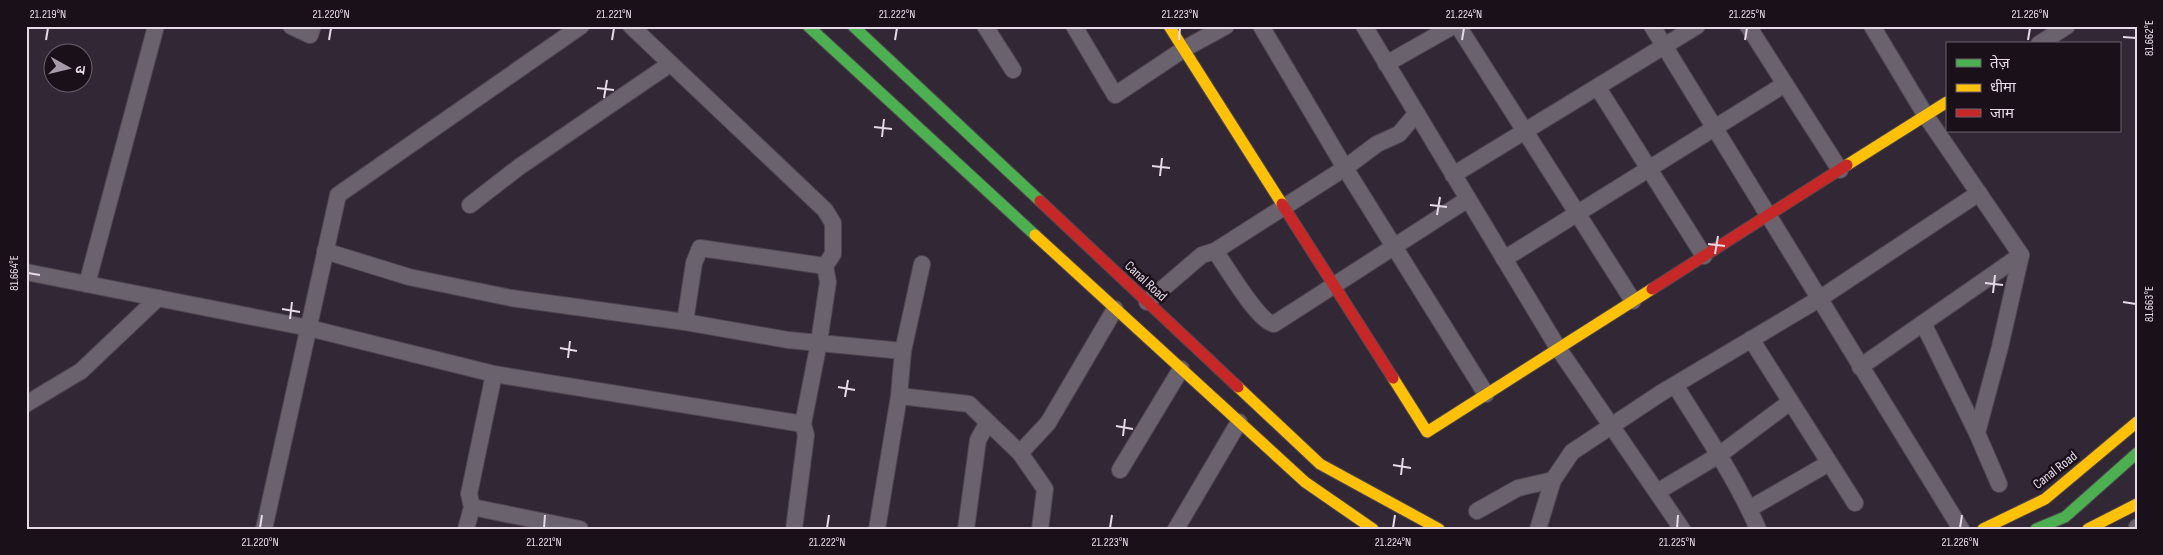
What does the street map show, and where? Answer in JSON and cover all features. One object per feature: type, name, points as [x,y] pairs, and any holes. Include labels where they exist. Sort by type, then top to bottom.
[{"type":"main road","points":[[808,26],[1305,482],[1372,529]]},
{"type":"main road","name":"Canal Road","points":[[853,26],[1320,464],[1439,529]]},
{"type":"main road","points":[[1170,26],[1427,432],[1946,103]]},
{"type":"main road","name":"Canal Road","points":[[1983,529],[2045,499],[2137,422]]},
{"type":"main road","points":[[2036,529],[2065,517],[2137,453]]},
{"type":"main road","points":[[2088,529],[2137,504]]},
{"type":"street","points":[[87,284],[156,26]]},
{"type":"street","points":[[291,26],[310,35],[313,26]]},
{"type":"street","points":[[264,529],[338,195],[581,26]]},
{"type":"street","points":[[631,26],[825,210],[833,223],[833,254],[826,266],[828,282],[819,342],[803,424],[806,436],[794,529]]},
{"type":"street","points":[[985,26],[1013,70]]},
{"type":"street","points":[[1074,26],[1115,95],[1184,49],[1226,26]]},
{"type":"street","points":[[1261,26],[1345,168],[1486,394]]},
{"type":"street","points":[[1364,26],[1558,348],[1682,529]]},
{"type":"street","points":[[1386,64],[1452,26]]},
{"type":"street","points":[[1458,26],[1633,301]]},
{"type":"street","points":[[1652,26],[1961,529]]},
{"type":"street","points":[[1453,175],[1697,26]]},
{"type":"street","points":[[1748,26],[1840,170]]},
{"type":"street","points":[[2042,42],[2067,26]]},
{"type":"street","points":[[1876,28],[1926,116],[2020,255],[2000,347],[1977,432]]},
{"type":"street","points":[[470,204],[519,167],[670,64]]},
{"type":"street","points":[[1504,259],[1784,84]]},
{"type":"street","points":[[1598,88],[1704,256]]},
{"type":"street","points":[[1147,302],[1202,254],[1215,251],[1345,168],[1377,144],[1399,134],[1416,114]]},
{"type":"street","points":[[1538,529],[1553,480],[1572,452],[1675,385],[1819,299],[1978,194]]},
{"type":"street","points":[[1215,251],[1257,312],[1268,324],[1274,324],[1285,319],[1396,248],[1468,199]]},
{"type":"street","points":[[684,322],[694,263],[700,248],[826,266]]},
{"type":"street","points":[[325,251],[409,277],[511,298],[684,322],[788,340],[903,351]]},
{"type":"street","points":[[1860,367],[2020,255]]},
{"type":"street","points":[[877,529],[899,396],[903,351],[922,264]]},
{"type":"street","points":[[26,272],[309,328],[494,374],[803,424]]},
{"type":"street","points":[[26,404],[81,371],[158,298]]},
{"type":"street","points":[[1020,453],[1048,423],[1116,308]]},
{"type":"street","points":[[1923,323],[1977,432],[1998,484]]},
{"type":"street","points":[[1751,339],[1855,503]]},
{"type":"street","points":[[1120,470],[1181,369]]},
{"type":"street","points":[[466,529],[472,507],[469,494],[494,374]]},
{"type":"street","points":[[1675,385],[1719,455],[1750,509],[1758,529]]},
{"type":"street","points":[[899,396],[969,404],[987,424],[1020,453],[1045,489],[1040,529]]},
{"type":"street","points":[[1657,492],[1719,455],[1790,402]]},
{"type":"street","points":[[1176,529],[1239,422]]},
{"type":"street","points":[[966,529],[978,440],[987,424]]},
{"type":"street","points":[[1750,509],[1829,463]]},
{"type":"street","points":[[1477,511],[1518,488],[1553,480]]},
{"type":"street","points":[[472,507],[580,529]]},
{"type":"traffic: fast","points":[[808,26],[1035,235]]},
{"type":"traffic: fast","points":[[853,26],[1040,201]]},
{"type":"traffic: fast","points":[[2036,529],[2065,517],[2137,453]]},
{"type":"traffic: slow","points":[[1169,26],[1282,204]]},
{"type":"traffic: slow","points":[[1847,165],[1946,103]]},
{"type":"traffic: slow","points":[[1035,235],[1305,482],[1373,529]]},
{"type":"traffic: slow","points":[[1393,378],[1427,432],[1652,289]]},
{"type":"traffic: slow","points":[[1238,387],[1320,464],[1439,529]]},
{"type":"traffic: slow","points":[[1983,529],[2045,499],[2137,422]]},
{"type":"traffic: slow","points":[[2088,529],[2137,504]]},
{"type":"traffic: jam","points":[[1652,289],[1847,165]]},
{"type":"traffic: jam","points":[[1040,201],[1238,387]]},
{"type":"traffic: jam","points":[[1282,204],[1393,378]]}]
